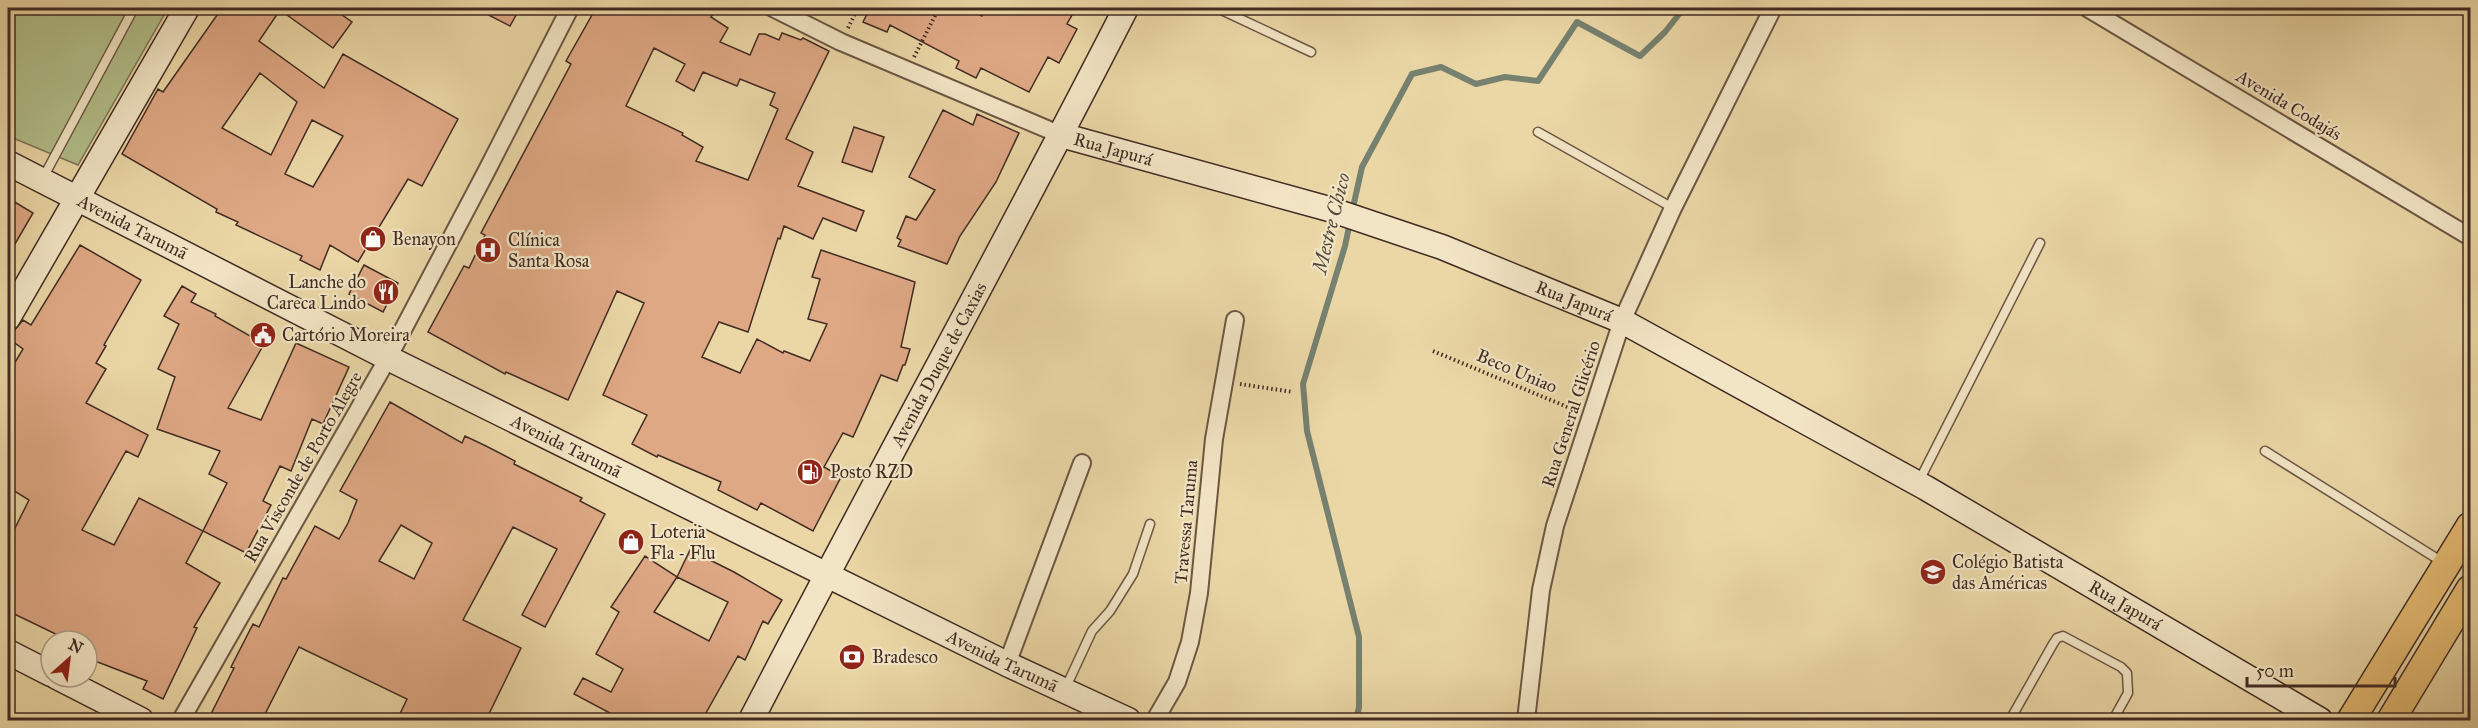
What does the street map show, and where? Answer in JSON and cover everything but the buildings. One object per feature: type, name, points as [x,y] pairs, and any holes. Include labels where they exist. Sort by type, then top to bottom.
[{"type":"main road","points":[[2351,720],[2470,526]]},
{"type":"main road","points":[[2391,720],[2470,589]]},
{"type":"street","points":[[8,318],[187,8]]},
{"type":"street","name":"Rua Visconde de Porto Alegre","points":[[181,720],[388,358],[570,8]]},
{"type":"street","name":"Rua Japurá","points":[[773,8],[841,42],[1061,135],[1329,209],[1442,247],[1622,321],[1918,483],[2320,720]]},
{"type":"street","name":"Avenida Duque de Caxias","points":[[751,720],[1126,8]]},
{"type":"street","name":"Rua General Glicério","points":[[1526,720],[1543,579],[1555,526],[1622,321],[1673,208],[1773,8]]},
{"type":"street","name":"Avenida Codajás","points":[[2087,8],[2470,237]]},
{"type":"street","name":"Avenida Tarumã","points":[[8,163],[388,358],[827,573],[1007,664],[1128,720]]},
{"type":"street","name":"Travessa Taruma","points":[[1155,720],[1176,682],[1190,642],[1199,593],[1214,439],[1235,320]]},
{"type":"street","points":[[1007,664],[1082,463]]},
{"type":"street","points":[[8,652],[39,668]]},
{"type":"street","points":[[80,689],[141,720]]},
{"type":"lane","points":[[41,181],[134,8]]},
{"type":"lane","points":[[1217,8],[1311,52]]},
{"type":"lane","points":[[1538,132],[1673,208]]},
{"type":"lane","points":[[1918,483],[2040,243]]},
{"type":"lane","points":[[2265,451],[2447,565]]},
{"type":"lane","points":[[1064,691],[1092,631],[1110,611],[1133,574],[1150,524]]},
{"type":"lane","points":[[2010,720],[2053,644],[2057,638],[2063,636],[2121,667],[2127,673],[2128,693],[2113,720]]},
{"type":"path","points":[[907,71],[939,8]]},
{"type":"path","name":"Beco Uniao","points":[[1433,351],[1590,416]]},
{"type":"path","points":[[1224,381],[1293,392]]},
{"type":"green space","points":[[8,8],[168,8],[78,165],[8,136]]},
{"type":"waterway","name":"Mestre Chico","points":[[1352,212],[1362,167],[1412,74],[1441,67],[1476,84],[1505,77],[1538,81],[1577,22],[1640,56],[1665,32],[1684,8]]},
{"type":"waterway","name":"Mestre Chico","points":[[1350,222],[1345,246],[1303,384],[1307,431],[1359,637],[1359,707],[1356,720]]},
{"type":"place","name":"Benayon","points":[[373,239]]},
{"type":"place","name":"Clínica Santa Rosa","points":[[488,250]]},
{"type":"place","name":"Lanche do Careca Lindo","points":[[386,292]]},
{"type":"place","name":"Cartório Moreira","points":[[263,335]]},
{"type":"place","name":"Posto RZD","points":[[810,472]]},
{"type":"place","name":"Loteria Fla - Flu","points":[[631,542]]},
{"type":"place","name":"Colégio Batista das Américas","points":[[1933,572]]},
{"type":"place","name":"Bradesco","points":[[852,657]]}]
